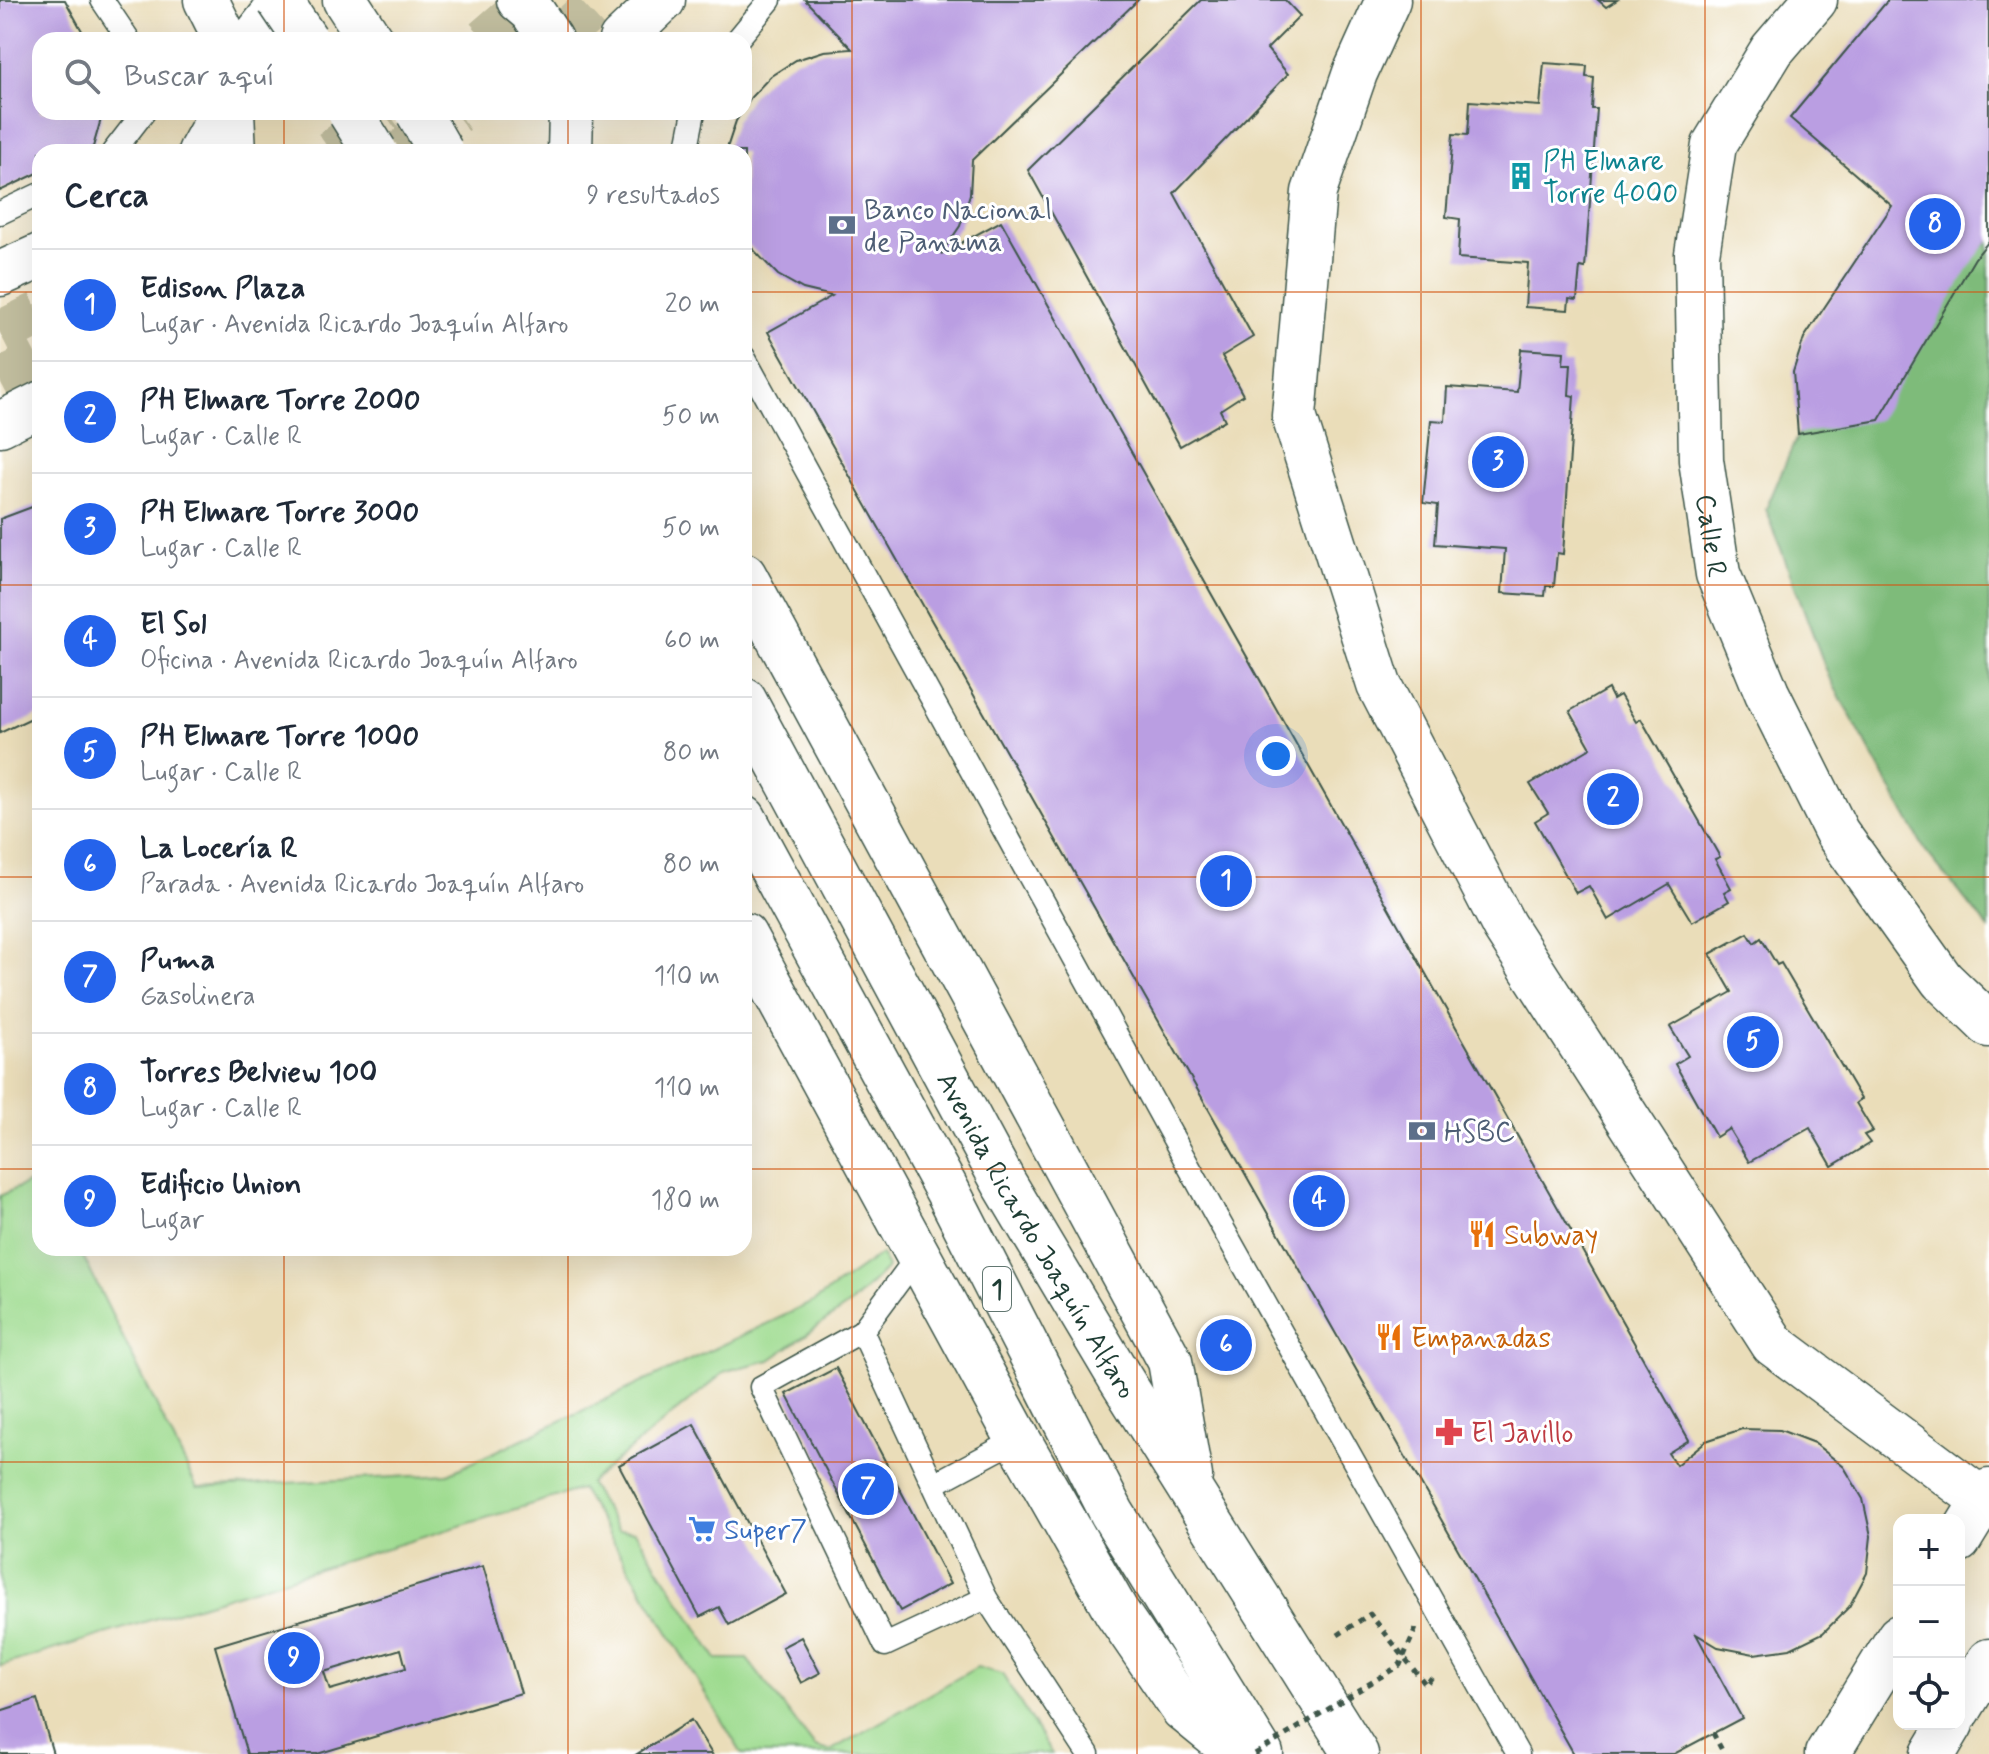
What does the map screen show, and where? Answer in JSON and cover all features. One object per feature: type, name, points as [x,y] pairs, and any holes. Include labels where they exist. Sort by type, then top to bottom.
[{"type":"main road","points":[[206,0],[222,32]]},
{"type":"main road","points":[[259,32],[282,0],[301,32]]},
{"type":"main road","points":[[345,0],[366,32]]},
{"type":"main road","points":[[519,0],[532,11],[546,32]]},
{"type":"main road","points":[[629,32],[663,0]]},
{"type":"main road","points":[[1388,0],[1355,73],[1314,192],[1294,416],[1379,685],[1504,926],[1773,1344],[1987,1499],[1965,1531]]},
{"type":"main road","name":"Calle R","points":[[1815,0],[1772,50],[1714,145],[1697,254],[1701,460],[1718,574],[1767,693],[1837,833],[1942,980],[1989,1025]]},
{"type":"main road","points":[[204,144],[218,120]]},
{"type":"main road","points":[[232,120],[234,144]]},
{"type":"main road","points":[[355,120],[370,144]]},
{"type":"main road","points":[[423,120],[436,144]]},
{"type":"main road","points":[[570,144],[571,120]]},
{"type":"main road","points":[[0,274],[32,260]]},
{"type":"main road","points":[[0,424],[32,408]]},
{"type":"main road","points":[[752,590],[1170,1361],[1194,1498]]},
{"type":"main road","name":"Avenida Ricardo Joaquín Alfaro","points":[[752,715],[1004,1183],[1194,1498],[1356,1754]]},
{"type":"main road","name":"Avenida Ricardo Joaquín Alfaro","points":[[752,833],[948,1192],[1112,1513],[1258,1754]]},
{"type":"main road","points":[[752,950],[1018,1439],[1116,1611],[1183,1709],[1238,1754]]},
{"type":"main road","points":[[1827,1754],[1893,1647]]},
{"type":"main road","points":[[1965,1700],[1989,1661]]},
{"type":"main road","points":[[1933,1754],[1947,1730]]},
{"type":"lane","points":[[102,0],[124,32]]},
{"type":"lane","points":[[744,32],[770,0]]},
{"type":"lane","points":[[119,144],[138,120]]},
{"type":"lane","points":[[688,144],[692,120]]},
{"type":"lane","points":[[0,213],[32,198]]},
{"type":"lane","points":[[752,372],[1161,1117],[1518,1754]]},
{"type":"lane","points":[[919,1254],[862,1331],[761,1387],[885,1645],[986,1598]]},
{"type":"lane","points":[[862,1331],[986,1598],[1088,1754]]},
{"type":"lane","points":[[934,1484],[1018,1439]]},
{"type":"path","points":[[1370,1614],[1426,1685],[1434,1675]]},
{"type":"path","points":[[1258,1754],[1400,1665],[1416,1628],[1425,1641]]},
{"type":"path","points":[[1713,1733],[1724,1754]]},
{"type":"green space","points":[[1989,241],[1989,929],[1925,850],[1829,677],[1766,509],[1798,434]]},
{"type":"green space","points":[[32,1181],[32,1256],[83,1256],[197,1488],[448,1474],[813,1302],[881,1254],[888,1267],[854,1301],[770,1360],[726,1371],[589,1483],[618,1530],[635,1531],[717,1659],[747,1659],[815,1747],[830,1751],[977,1667],[1002,1674],[1052,1754],[742,1754],[581,1489],[0,1666],[0,1196]]},
{"type":"building","points":[[0,0],[65,0],[83,32],[32,32],[32,120],[101,120],[94,144],[32,144],[32,176],[0,191]]},
{"type":"building","points":[[805,0],[1138,0],[972,160],[970,194],[960,226],[941,254],[1001,221],[1689,1440],[1668,1453],[1676,1465],[1706,1441],[1742,1429],[1780,1430],[1814,1443],[1844,1467],[1863,1499],[1871,1536],[1867,1573],[1849,1607],[1823,1633],[1790,1649],[1754,1654],[1718,1647],[1696,1634],[1742,1718],[1674,1754],[1574,1754],[768,332],[832,296],[803,289],[778,275],[752,248],[752,144],[729,144],[737,120],[752,120],[752,96],[771,76],[796,60],[824,51],[852,49]]},
{"type":"building","points":[[1201,0],[1285,0],[1300,16],[1267,49],[1288,74],[1174,193],[1253,337],[1222,356],[1243,395],[1220,410],[1225,420],[1180,446],[1028,170]]},
{"type":"building","points":[[1598,0],[1617,0],[1606,7]]},
{"type":"building","points":[[1888,0],[1989,0],[1989,241],[1975,258],[1879,420],[1798,434],[1793,372],[1804,338],[1892,206],[1790,118]]},
{"type":"building","name":"PH Elmare Torre 4000","points":[[1544,63],[1587,66],[1586,77],[1594,78],[1592,109],[1597,109],[1585,268],[1580,267],[1577,300],[1569,299],[1568,310],[1525,307],[1528,263],[1458,258],[1460,219],[1446,217],[1453,134],[1468,135],[1470,101],[1540,106]]},
{"type":"building","points":[[1521,349],[1564,352],[1563,364],[1571,364],[1569,395],[1574,396],[1563,554],[1557,553],[1554,586],[1546,586],[1545,596],[1502,593],[1505,549],[1435,544],[1438,505],[1423,503],[1431,420],[1445,421],[1447,387],[1517,392]]},
{"type":"building","points":[[32,507],[32,718],[0,733],[0,519]]},
{"type":"building","points":[[1608,689],[1613,699],[1620,695],[1636,722],[1641,719],[1720,857],[1715,859],[1731,888],[1724,892],[1729,901],[1692,922],[1669,884],[1608,920],[1589,886],[1576,893],[1535,821],[1548,813],[1530,784],[1591,748],[1570,711]]},
{"type":"building","points":[[1748,933],[1754,943],[1761,938],[1777,965],[1781,963],[1861,1099],[1856,1103],[1873,1131],[1864,1135],[1870,1143],[1832,1166],[1810,1128],[1749,1162],[1729,1129],[1716,1137],[1675,1064],[1688,1056],[1670,1027],[1732,992],[1710,954]]},
{"type":"building","points":[[836,1368],[950,1584],[900,1611],[786,1394]]},
{"type":"building","name":"Super7","points":[[694,1424],[786,1594],[729,1625],[719,1607],[700,1617],[619,1465]]},
{"type":"building","points":[[483,1566],[521,1693],[317,1754],[247,1754],[215,1646]],"holes":[[[401,1649],[406,1668],[330,1690],[324,1672]]]},
{"type":"building","points":[[801,1637],[820,1673],[801,1683],[782,1647]]},
{"type":"building","points":[[37,1699],[53,1754],[0,1754],[0,1711]]},
{"type":"building","points":[[691,1720],[712,1754],[637,1754]]},
{"type":"tunnel","points":[[494,32],[531,0]]},
{"type":"tunnel","points":[[566,32],[600,0]]},
{"type":"tunnel","points":[[342,144],[377,120]]},
{"type":"tunnel","points":[[413,144],[446,120]]},
{"type":"tunnel","points":[[0,333],[32,317]]},
{"type":"tunnel","points":[[0,381],[32,364]]},
{"type":"place","name":"PH Elmare Torre 4000","points":[[1521,176]]},
{"type":"place","name":"Torres Belview 100","points":[[1935,224]]},
{"type":"place","name":"Banco Nacional de Panama","points":[[842,225]]},
{"type":"place","name":"PH Elmare Torre 3000","points":[[1498,462]]},
{"type":"place","name":"PH Elmare Torre 2000","points":[[1613,799]]},
{"type":"place","name":"Edison Plaza","points":[[1226,881]]},
{"type":"place","name":"PH Elmare Torre 1000","points":[[1753,1042]]},
{"type":"place","name":"HSBC","points":[[1422,1131]]},
{"type":"place","name":"El Sol","points":[[1319,1201]]},
{"type":"place","name":"Subway","points":[[1482,1234]]},
{"type":"place","name":"Empanadas","points":[[1389,1337]]},
{"type":"place","name":"La Locería R","points":[[1226,1345]]},
{"type":"place","name":"El Javillo","points":[[1449,1432]]},
{"type":"place","name":"Puma","points":[[868,1489]]},
{"type":"place","name":"Super7","points":[[702,1529]]},
{"type":"place","name":"Edificio Union","points":[[294,1658]]}]
